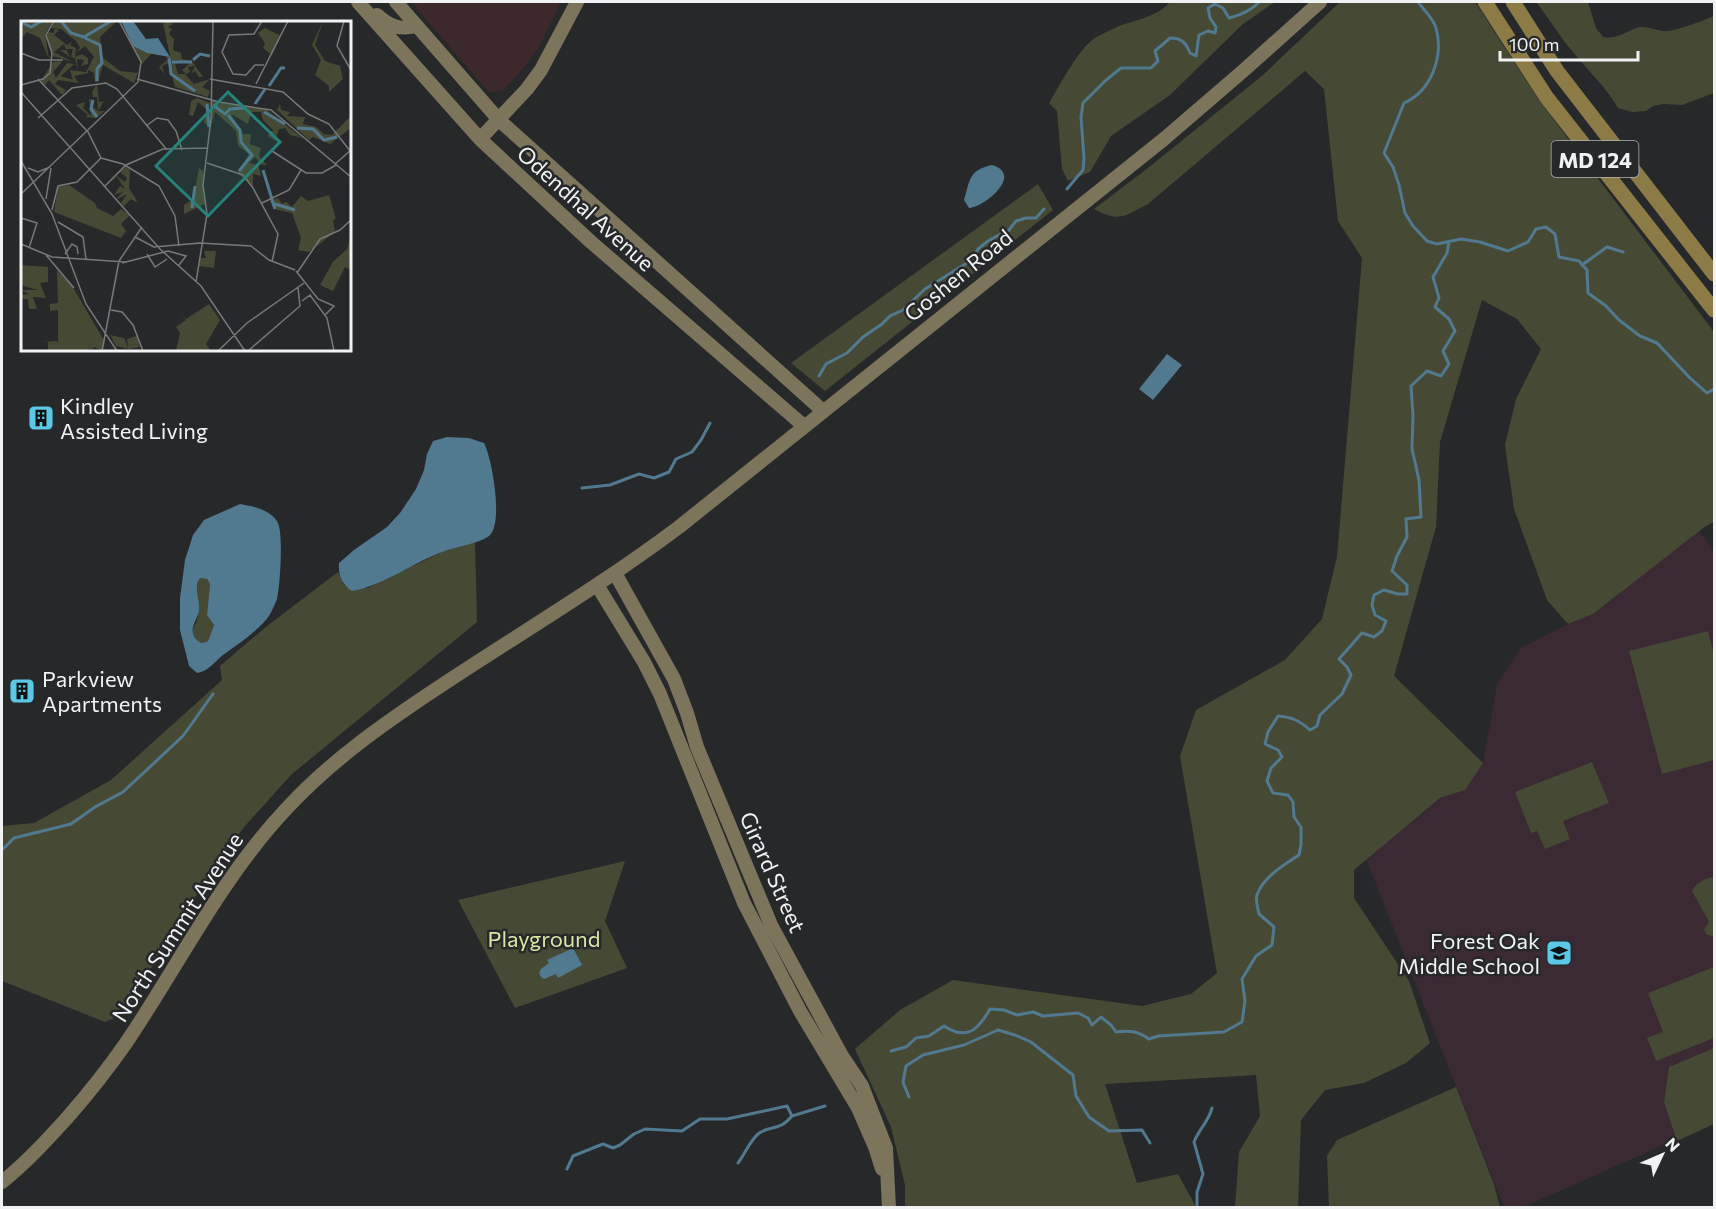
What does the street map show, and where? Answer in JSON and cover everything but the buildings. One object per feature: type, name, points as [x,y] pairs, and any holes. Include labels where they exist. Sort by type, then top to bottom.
[{"type":"main road","name":"MD 124","points":[[1485,2],[1547,98],[1714,310]]},
{"type":"main road","name":"MD 124","points":[[1513,2],[1557,71],[1714,274]]},
{"type":"street","name":"Odendhal Avenue","points":[[358,2],[480,139],[591,242],[804,426]]},
{"type":"street","points":[[363,2],[388,25],[399,28],[417,26]]},
{"type":"street","name":"Odendhal Avenue","points":[[396,2],[499,120],[823,411]]},
{"type":"street","points":[[480,139],[541,70],[577,2]]},
{"type":"street","name":"Goshen Road","points":[[615,573],[679,527],[1192,116],[1320,2]]},
{"type":"street","name":"North Summit Avenue","points":[[2,1182],[49,1138],[106,1070],[133,1031],[209,908],[257,842],[289,805],[329,768],[402,712],[615,573]]},
{"type":"street","name":"Girard Street","points":[[615,573],[674,679],[697,747],[771,925],[861,1086],[886,1148],[889,1208]]},
{"type":"street","name":"Girard Street","points":[[597,585],[660,693],[744,903],[800,1011],[858,1108],[875,1147],[888,1187]]},
{"type":"shaded area","points":[[411,2],[561,2],[539,47],[528,62],[502,91],[489,92]]},
{"type":"shaded area","name":"Forest Oak Middle School","points":[[1699,531],[1714,551],[1714,1048],[1669,1067],[1664,1102],[1677,1139],[1524,1207],[1504,1207],[1366,859],[1441,798],[1465,789],[1483,763],[1497,684],[1521,648],[1593,614]]},
{"type":"green space","points":[[1170,2],[1275,2],[1243,24],[1170,95],[1111,136],[1090,172],[1068,181],[1062,169],[1057,111],[1049,103],[1082,50],[1089,43],[1113,28],[1155,13]]},
{"type":"green space","points":[[1340,2],[1475,2],[1541,103],[1714,332],[1714,522],[1593,614],[1568,624],[1547,600],[1514,509],[1505,445],[1516,399],[1541,349],[1517,319],[1482,300],[1440,442],[1436,527],[1394,676],[1483,763],[1465,790],[1440,798],[1354,870],[1354,898],[1409,981],[1430,1043],[1406,1063],[1364,1083],[1325,1090],[1301,1120],[1298,1207],[1235,1207],[1239,1152],[1260,1116],[1256,1075],[1105,1084],[1137,1183],[1178,1174],[1196,1207],[905,1207],[905,1185],[891,1127],[855,1049],[900,1010],[953,980],[1142,1006],[1191,994],[1217,973],[1180,756],[1196,710],[1285,660],[1322,619],[1337,557],[1362,258],[1338,221],[1324,89],[1305,71],[1148,204],[1116,217],[1094,209],[1263,75]]},
{"type":"green space","points":[[1536,2],[1588,2],[1596,28],[1603,37],[1608,38],[1640,27],[1672,30],[1714,16],[1714,93],[1682,105],[1664,104],[1653,106],[1646,111],[1632,112],[1618,108]]},
{"type":"green space","points":[[1038,184],[1053,210],[825,391],[791,363]]},
{"type":"green space","points":[[475,542],[477,622],[292,774],[244,827],[185,912],[124,1014],[105,1022],[2,981],[2,826],[34,823],[111,780],[222,680],[220,666],[267,626],[338,572],[344,585],[368,588],[444,551]]},
{"type":"green space","points":[[200,577],[207,579],[210,584],[207,615],[214,625],[208,641],[202,643],[193,635],[198,618],[197,588]]},
{"type":"green space","points":[[1708,631],[1714,655],[1714,760],[1662,774],[1629,651]]},
{"type":"green space","points":[[1592,762],[1609,803],[1563,821],[1570,839],[1545,849],[1537,831],[1531,833],[1515,792]]},
{"type":"green space","name":"Playground","points":[[625,861],[605,921],[627,968],[515,1008],[458,900]]},
{"type":"green space","points":[[1714,877],[1714,937],[1706,934],[1704,929],[1709,922],[1692,891],[1702,881]]},
{"type":"green space","points":[[1714,967],[1714,1038],[1656,1061],[1647,1038],[1663,1032],[1648,993]]},
{"type":"green space","points":[[1714,1048],[1714,1124],[1677,1141],[1664,1102],[1669,1067]]},
{"type":"green space","points":[[1456,1087],[1494,1184],[1500,1207],[1329,1207],[1327,1156],[1337,1140]]},
{"type":"water","points":[[992,165],[1001,169],[1004,175],[999,190],[984,202],[969,208],[964,200],[971,177],[978,170]]},
{"type":"water","points":[[1167,354],[1182,365],[1153,400],[1139,389]]},
{"type":"water","points":[[447,437],[469,438],[484,443],[490,462],[496,505],[496,519],[489,536],[480,541],[450,549],[388,579],[352,591],[341,579],[339,563],[387,527],[400,513],[416,489],[433,441]]},
{"type":"water","points":[[240,504],[265,511],[274,517],[279,527],[281,559],[277,599],[269,616],[211,666],[197,673],[189,666],[180,630],[180,598],[185,560],[193,535],[204,520]],"holes":[[[200,578],[207,579],[210,584],[207,615],[214,625],[208,641],[202,643],[195,638],[193,630],[199,610],[198,582]]]},
{"type":"water","points":[[573,948],[582,965],[558,978],[556,974],[544,979],[541,977],[539,973],[549,963],[547,960]]},
{"type":"waterway","points":[[1067,189],[1083,170],[1081,117],[1083,103],[1105,81],[1121,68],[1151,68],[1158,61],[1155,51],[1170,38],[1183,42],[1190,53],[1196,56],[1199,35],[1208,31],[1215,33],[1216,27],[1210,18],[1208,8],[1215,4],[1223,8],[1229,18],[1246,12],[1259,2]]},
{"type":"waterway","points":[[1418,2],[1436,28],[1437,61],[1422,90],[1404,103],[1384,153],[1393,167],[1405,213],[1413,226],[1427,241],[1437,244],[1461,239],[1508,251],[1528,242],[1536,229],[1546,227],[1555,234],[1559,257],[1579,261],[1587,270],[1588,293],[1640,336],[1657,343],[1707,393],[1714,389]]},
{"type":"waterway","points":[[819,376],[826,364],[847,353],[890,316],[903,310],[925,289],[972,260],[978,249],[988,241],[1006,234],[1016,221],[1036,218],[1044,209]]},
{"type":"waterway","points":[[891,1051],[906,1047],[916,1038],[929,1036],[944,1026],[959,1033],[971,1031],[981,1023],[990,1009],[1004,1010],[1017,1015],[1033,1012],[1043,1016],[1078,1013],[1088,1018],[1092,1025],[1101,1017],[1116,1032],[1133,1032],[1149,1039],[1158,1036],[1224,1032],[1242,1022],[1245,1001],[1242,979],[1256,956],[1272,945],[1274,927],[1259,914],[1257,895],[1269,877],[1299,855],[1301,844],[1301,827],[1294,817],[1293,802],[1288,795],[1273,793],[1267,781],[1271,768],[1282,757],[1278,750],[1265,744],[1268,732],[1278,716],[1296,720],[1310,730],[1317,726],[1320,715],[1342,694],[1351,675],[1339,659],[1362,633],[1374,637],[1382,631],[1386,621],[1375,615],[1372,605],[1374,595],[1384,590],[1407,594],[1407,585],[1392,571],[1407,537],[1406,519],[1421,517],[1419,480],[1412,449],[1411,386],[1427,371],[1441,376],[1449,364],[1443,351],[1455,331],[1449,319],[1435,307],[1439,298],[1433,277],[1447,253],[1449,242]]},
{"type":"waterway","points":[[1582,265],[1607,247],[1623,252]]},
{"type":"waterway","points":[[582,488],[610,485],[639,474],[654,478],[669,472],[676,459],[692,452],[710,423]]},
{"type":"waterway","points":[[2,850],[14,838],[71,824],[95,807],[123,792],[183,736],[213,694]]},
{"type":"waterway","points":[[909,1097],[903,1082],[906,1066],[923,1055],[964,1045],[998,1030],[1031,1042],[1073,1075],[1076,1096],[1089,1117],[1109,1131],[1142,1130],[1150,1143]]},
{"type":"waterway","points":[[567,1169],[573,1156],[603,1144],[613,1148],[645,1129],[682,1131],[700,1119],[727,1119],[787,1106],[792,1116],[825,1106]]},
{"type":"waterway","points":[[1197,1208],[1197,1192],[1203,1174],[1194,1142],[1212,1108]]},
{"type":"waterway","points":[[738,1163],[758,1134],[783,1124],[792,1116]]},
{"type":"place","name":"Kindley Assisted Living","points":[[41,418]]},
{"type":"place","name":"Parkview Apartments","points":[[22,691]]},
{"type":"place","name":"Forest Oak Middle School","points":[[1559,953]]}]
